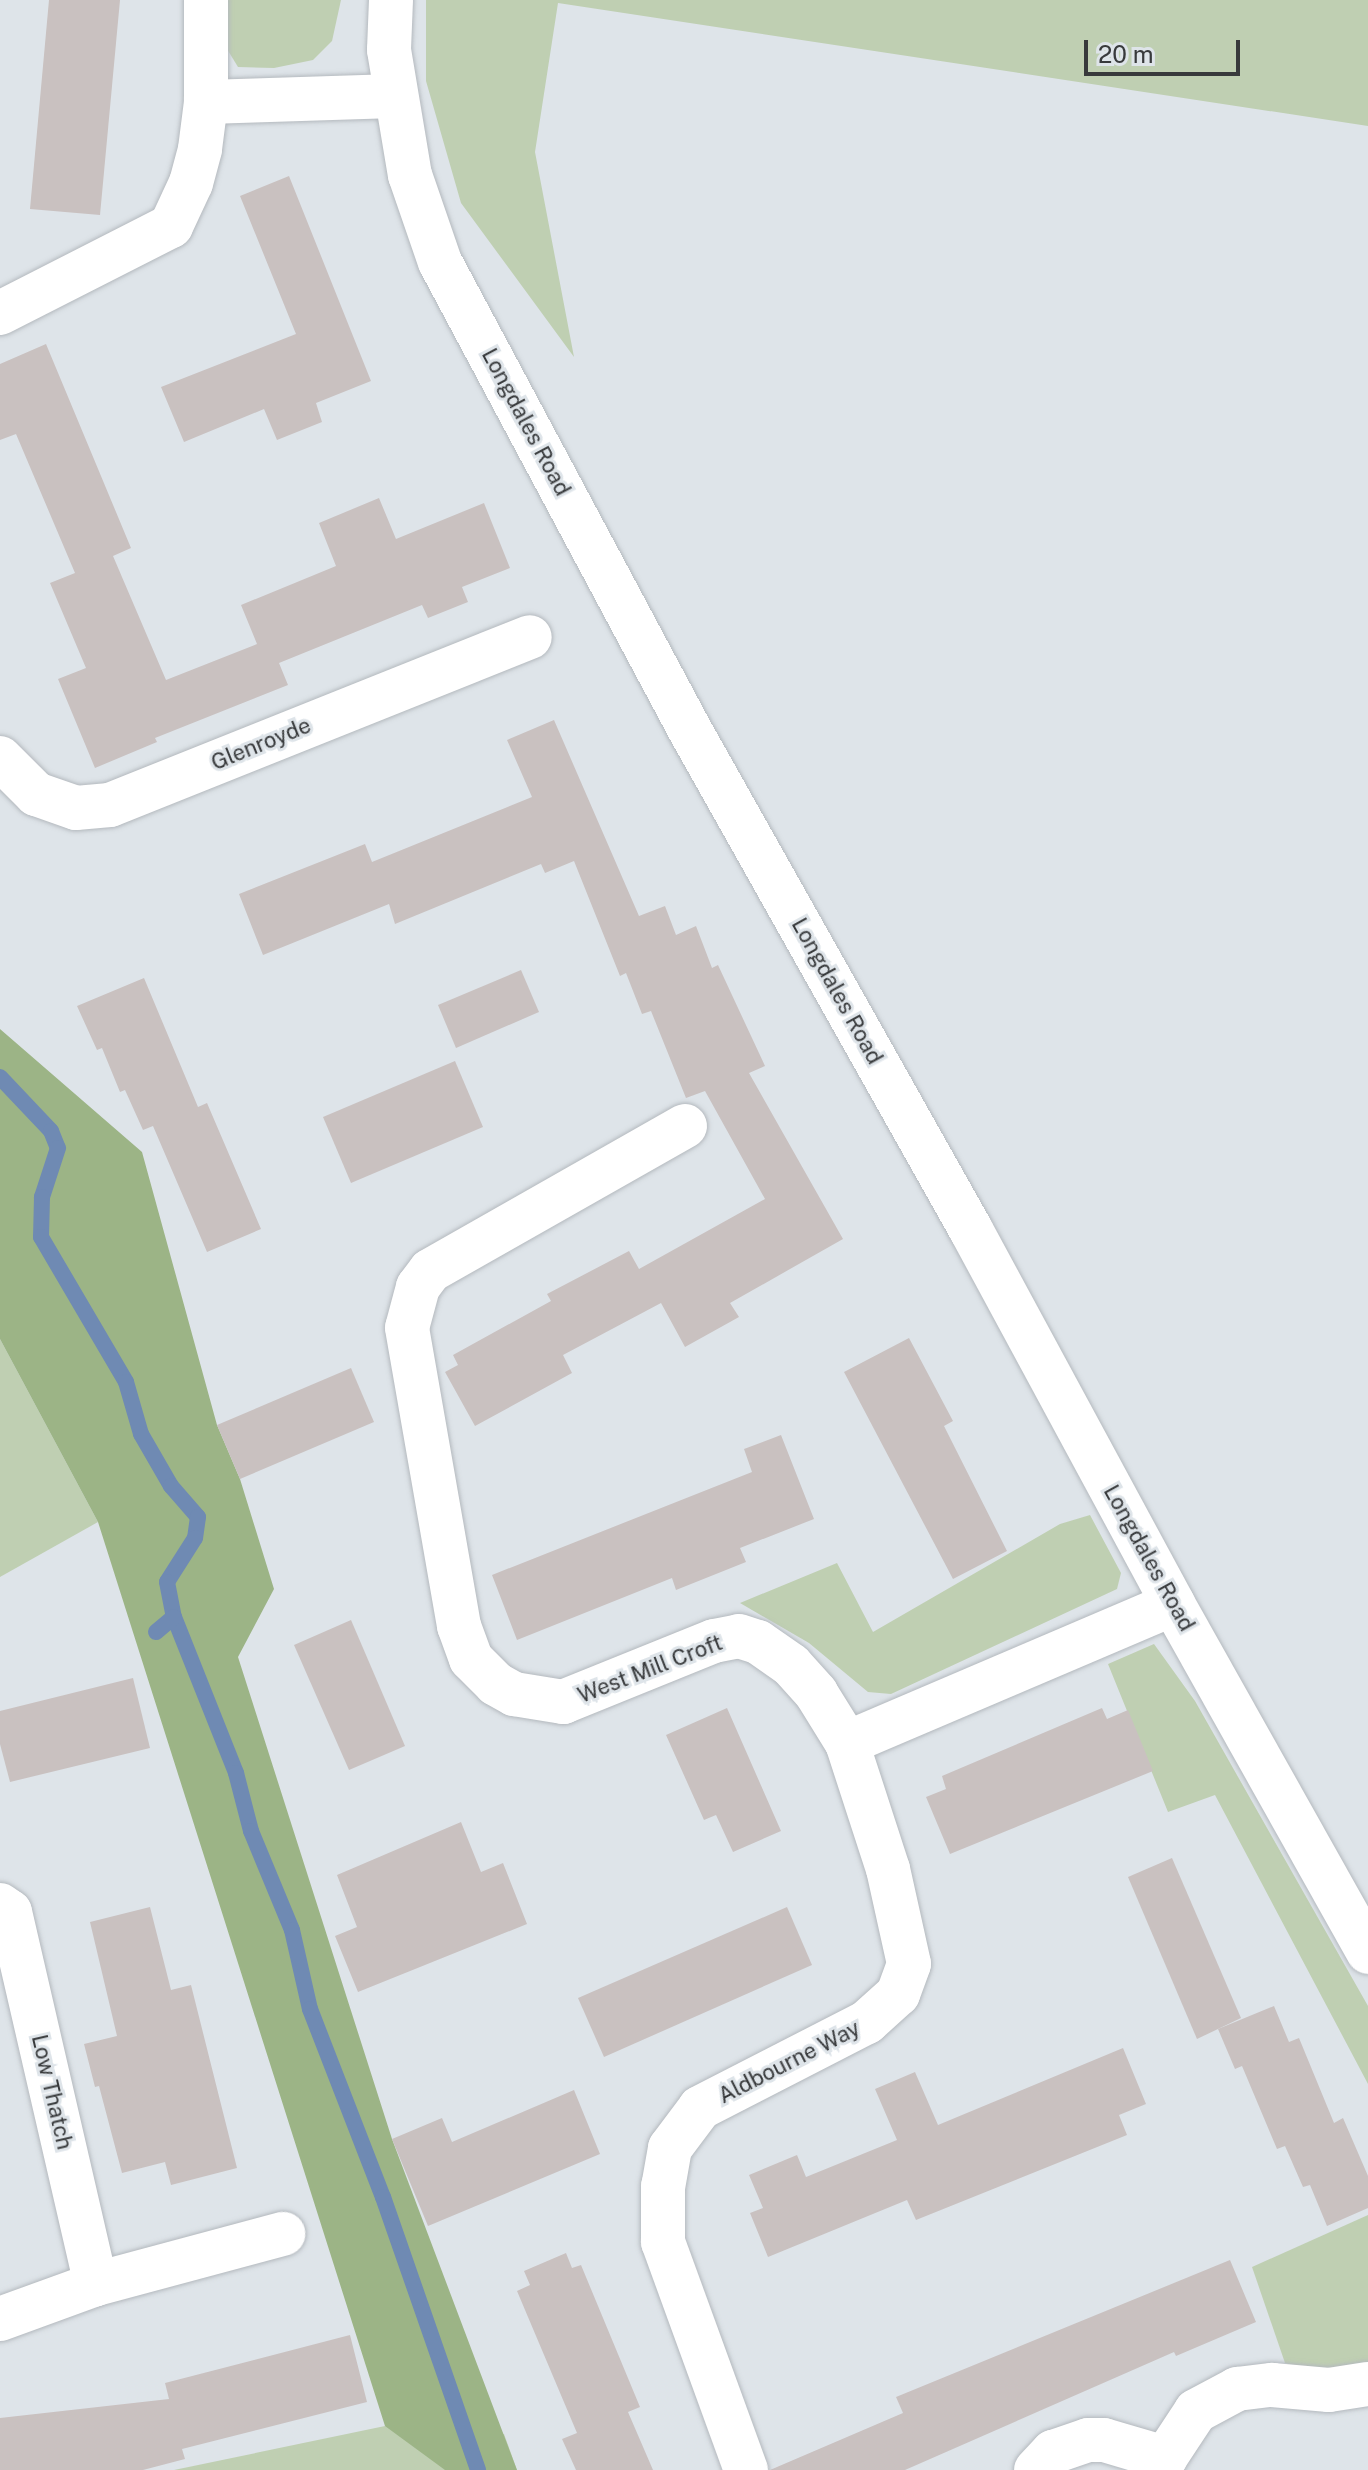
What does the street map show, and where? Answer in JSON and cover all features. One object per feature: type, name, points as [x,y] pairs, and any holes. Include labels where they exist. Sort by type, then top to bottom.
[{"type":"street","points":[[0,313],[171,226],[194,171],[206,102],[206,0]]},
{"type":"street","name":"Longdales Road","points":[[391,0],[389,50],[410,175],[440,262],[691,732],[963,1216],[1173,1604],[1368,1952]]},
{"type":"street","points":[[206,102],[396,96]]},
{"type":"street","name":"Glenroyde","points":[[0,758],[36,794],[76,808],[110,805],[530,637]]},
{"type":"street","name":"West Mill Croft","points":[[685,1126],[430,1271],[418,1287],[407,1328],[459,1626],[471,1659],[496,1684],[514,1694],[563,1702],[714,1641],[739,1636],[758,1642],[791,1665],[816,1693],[847,1743]]},
{"type":"street","points":[[847,1743],[1173,1604]]},
{"type":"street","name":"Aldbourne Way","points":[[746,2470],[663,2242],[663,2186],[670,2148],[700,2108],[867,2022],[898,1994],[909,1964],[888,1869],[847,1743]]},
{"type":"street","name":"Low Thatch","points":[[0,1905],[10,1912],[96,2284]]},
{"type":"street","points":[[0,2319],[96,2284],[283,2234]]},
{"type":"street","points":[[1036,2470],[1053,2452],[1088,2440],[1104,2440],[1166,2464],[1196,2411],[1237,2389],[1272,2385],[1329,2390],[1368,2384]]},
{"type":"green space","points":[[226,0],[341,0],[332,41],[313,60],[274,68],[238,67],[227,49]]},
{"type":"green space","points":[[426,0],[1368,0],[1368,126],[558,3],[535,152],[574,357],[461,203],[426,81]]},
{"type":"green space","points":[[0,1029],[142,1152],[217,1425],[240,1479],[274,1589],[238,1657],[392,2139],[517,2470],[445,2470],[385,2426],[98,1522],[0,1339]]},
{"type":"green space","points":[[0,1339],[98,1522],[0,1577]]},
{"type":"green space","points":[[1090,1515],[1121,1573],[1117,1589],[891,1694],[868,1692],[809,1643],[740,1603],[837,1563],[873,1632],[1060,1524]]},
{"type":"green space","points":[[1154,1644],[1195,1701],[1368,2006],[1368,2084],[1215,1795],[1168,1812],[1108,1664]]},
{"type":"green space","points":[[1368,2215],[1368,2366],[1331,2375],[1285,2363],[1252,2267]]},
{"type":"green space","points":[[385,2426],[504,2434],[517,2470],[174,2470]]},
{"type":"building","points":[[49,0],[120,0],[100,215],[30,209]]},
{"type":"building","points":[[289,176],[371,381],[316,403],[322,422],[277,440],[264,409],[184,442],[161,387],[296,334],[240,196]]},
{"type":"building","points":[[46,344],[131,548],[113,556],[166,680],[257,644],[241,605],[336,566],[319,523],[379,498],[396,539],[484,503],[510,568],[462,587],[468,602],[428,618],[422,605],[279,663],[288,685],[155,738],[157,742],[95,768],[58,679],[86,668],[50,583],[75,573],[16,434],[0,440],[0,364]]},
{"type":"building","points":[[554,720],[639,916],[665,906],[676,935],[696,926],[712,968],[718,965],[765,1066],[749,1073],[843,1239],[730,1303],[739,1317],[685,1347],[661,1303],[563,1355],[572,1373],[475,1426],[445,1372],[458,1365],[453,1355],[551,1301],[547,1294],[629,1251],[639,1269],[765,1199],[705,1091],[686,1098],[651,1011],[642,1014],[626,973],[620,976],[574,861],[545,873],[541,864],[395,924],[389,904],[263,955],[239,894],[365,844],[372,862],[532,797],[507,740]]},
{"type":"building","points":[[521,970],[539,1012],[456,1048],[438,1005]]},
{"type":"building","points":[[144,978],[198,1107],[207,1103],[261,1229],[207,1252],[153,1126],[143,1130],[125,1090],[120,1092],[102,1048],[97,1050],[77,1006]]},
{"type":"building","points":[[455,1061],[483,1127],[351,1183],[323,1117]]},
{"type":"building","points":[[909,1338],[953,1421],[944,1426],[1007,1551],[953,1579],[844,1372]]},
{"type":"building","points":[[351,1368],[374,1422],[240,1479],[217,1425]]},
{"type":"building","points":[[781,1435],[814,1519],[740,1548],[746,1562],[676,1590],[672,1578],[517,1640],[492,1575],[752,1472],[744,1449]]},
{"type":"building","points":[[351,1620],[405,1746],[349,1770],[294,1645]]},
{"type":"building","points":[[133,1678],[150,1748],[10,1782],[0,1744],[0,1711]]},
{"type":"building","points":[[727,1708],[781,1831],[733,1852],[716,1815],[704,1820],[666,1735]]},
{"type":"building","points":[[1102,1708],[1107,1719],[1128,1710],[1153,1771],[950,1854],[926,1797],[946,1789],[942,1776]]},
{"type":"building","points":[[461,1822],[481,1872],[503,1863],[527,1924],[358,1992],[335,1936],[357,1927],[337,1875]]},
{"type":"building","points":[[1172,1858],[1241,2018],[1197,2039],[1128,1877]]},
{"type":"building","points":[[150,1907],[171,1990],[191,1985],[237,2168],[171,2185],[165,2162],[122,2173],[99,2086],[95,2087],[84,2044],[117,2036],[90,1922]]},
{"type":"building","points":[[787,1907],[812,1965],[604,2057],[578,1998]]},
{"type":"building","points":[[1274,2006],[1289,2042],[1299,2038],[1334,2123],[1343,2118],[1368,2176],[1368,2208],[1327,2226],[1310,2185],[1303,2187],[1285,2146],[1277,2149],[1242,2066],[1235,2069],[1218,2029]]},
{"type":"building","points":[[1123,2048],[1146,2104],[1119,2115],[1127,2135],[916,2220],[907,2200],[768,2257],[750,2213],[763,2208],[749,2175],[797,2155],[806,2177],[897,2140],[875,2089],[915,2072],[938,2125]]},
{"type":"building","points":[[574,2090],[600,2154],[428,2226],[392,2139],[442,2118],[452,2142]]},
{"type":"building","points":[[566,2253],[572,2268],[581,2265],[640,2407],[628,2412],[653,2470],[576,2470],[562,2439],[577,2433],[517,2291],[530,2285],[524,2271]]},
{"type":"building","points":[[1230,2260],[1256,2322],[1176,2356],[1174,2352],[905,2470],[770,2470],[903,2413],[896,2397]]},
{"type":"building","points":[[350,2335],[367,2402],[182,2449],[185,2459],[143,2470],[0,2470],[0,2418],[169,2399],[165,2383]]},
{"type":"waterway","points":[[0,1077],[51,1131],[58,1148],[42,1197],[41,1237],[126,1382],[141,1434],[171,1486],[198,1517],[195,1538],[167,1582],[174,1617],[236,1773],[251,1831],[292,1930],[310,2009],[383,2197],[478,2470]]},
{"type":"waterway","points":[[156,1632],[174,1617]]}]
